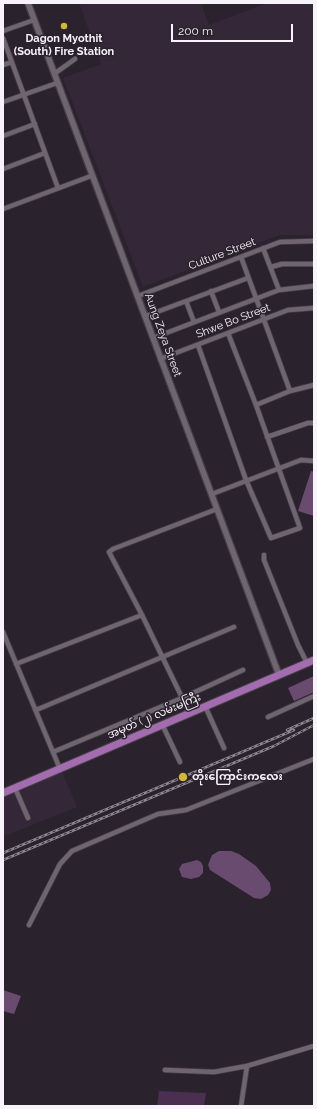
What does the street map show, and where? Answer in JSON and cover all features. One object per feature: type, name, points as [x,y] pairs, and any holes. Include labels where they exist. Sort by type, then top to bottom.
[{"type":"main road","name":"အမှတ် (၂) လမ်းမကြီး","points":[[3,793],[189,712],[314,660]]},
{"type":"street","name":"Aung Zeya Street","points":[[28,3],[91,176],[146,316],[160,360],[212,494],[279,675]]},
{"type":"street","points":[[3,31],[34,20]]},
{"type":"street","points":[[3,38],[58,188]]},
{"type":"street","points":[[54,74],[75,59]]},
{"type":"street","points":[[3,65],[12,62]]},
{"type":"street","points":[[3,102],[58,83]]},
{"type":"street","points":[[3,136],[35,124]]},
{"type":"street","points":[[3,169],[46,153]]},
{"type":"street","points":[[3,209],[91,176]]},
{"type":"street","name":"Culture Street","points":[[138,296],[280,242],[314,241]]},
{"type":"street","points":[[263,248],[279,290]]},
{"type":"street","points":[[241,257],[290,391]]},
{"type":"street","points":[[271,267],[282,264],[314,264]]},
{"type":"street","points":[[146,316],[248,278]]},
{"type":"street","points":[[153,338],[279,290],[314,286]]},
{"type":"street","points":[[211,291],[219,312]]},
{"type":"street","points":[[186,301],[194,322]]},
{"type":"street","name":"Shwe Bo Street","points":[[160,360],[288,310],[314,308]]},
{"type":"street","points":[[198,345],[246,480],[271,538],[300,528],[256,405],[228,333]]},
{"type":"street","points":[[256,405],[290,391],[314,385]]},
{"type":"street","points":[[267,437],[308,423],[314,423]]},
{"type":"street","points":[[212,494],[301,460],[314,462]]},
{"type":"street","points":[[189,712],[142,614],[113,561],[110,550],[217,509]]},
{"type":"street","points":[[264,555],[264,560],[306,663]]},
{"type":"street","points":[[16,664],[142,614]]},
{"type":"street","points":[[36,710],[234,627]]},
{"type":"street","points":[[3,632],[60,769]]},
{"type":"street","points":[[53,752],[182,698],[243,670]]},
{"type":"street","points":[[268,716],[314,696]]},
{"type":"street","points":[[205,706],[224,748]]},
{"type":"street","points":[[162,724],[180,762]]},
{"type":"street","points":[[30,925],[60,864],[72,851],[158,814],[186,810],[314,759]]},
{"type":"street","points":[[15,788],[28,818]]},
{"type":"street","points":[[165,1070],[214,1072],[247,1066],[314,1046]]},
{"type":"street","points":[[241,1106],[247,1066]]},
{"type":"shaded area","points":[[79,3],[201,3],[209,25],[267,3],[314,3],[314,235],[280,235],[143,287],[63,78],[101,64]]},
{"type":"shaded area","points":[[311,471],[314,472],[314,516],[298,511]]},
{"type":"shaded area","points":[[314,676],[314,692],[294,701],[288,688]]},
{"type":"shaded area","points":[[62,771],[77,807],[5,836],[3,832],[3,797]]},
{"type":"shaded area","points":[[219,851],[231,851],[239,854],[256,866],[270,883],[271,890],[268,895],[261,899],[254,898],[210,870],[208,865],[212,855]]},
{"type":"shaded area","points":[[197,860],[201,862],[203,866],[203,873],[199,877],[191,879],[182,877],[179,869],[182,864]]},
{"type":"shaded area","points":[[3,990],[21,996],[14,1014],[3,1011]]},
{"type":"shaded area","points":[[159,1091],[206,1093],[204,1106],[157,1106]]},
{"type":"railway","points":[[287,730],[314,718]]},
{"type":"railway","points":[[3,860],[274,746],[314,725]]},
{"type":"railway","points":[[3,853],[294,730]]},
{"type":"place","name":"Dagon Myothit (South) Fire Station","points":[[64,26]]},
{"type":"place","name":"တိုးကြောင်းကလေး","points":[[183,777]]}]
